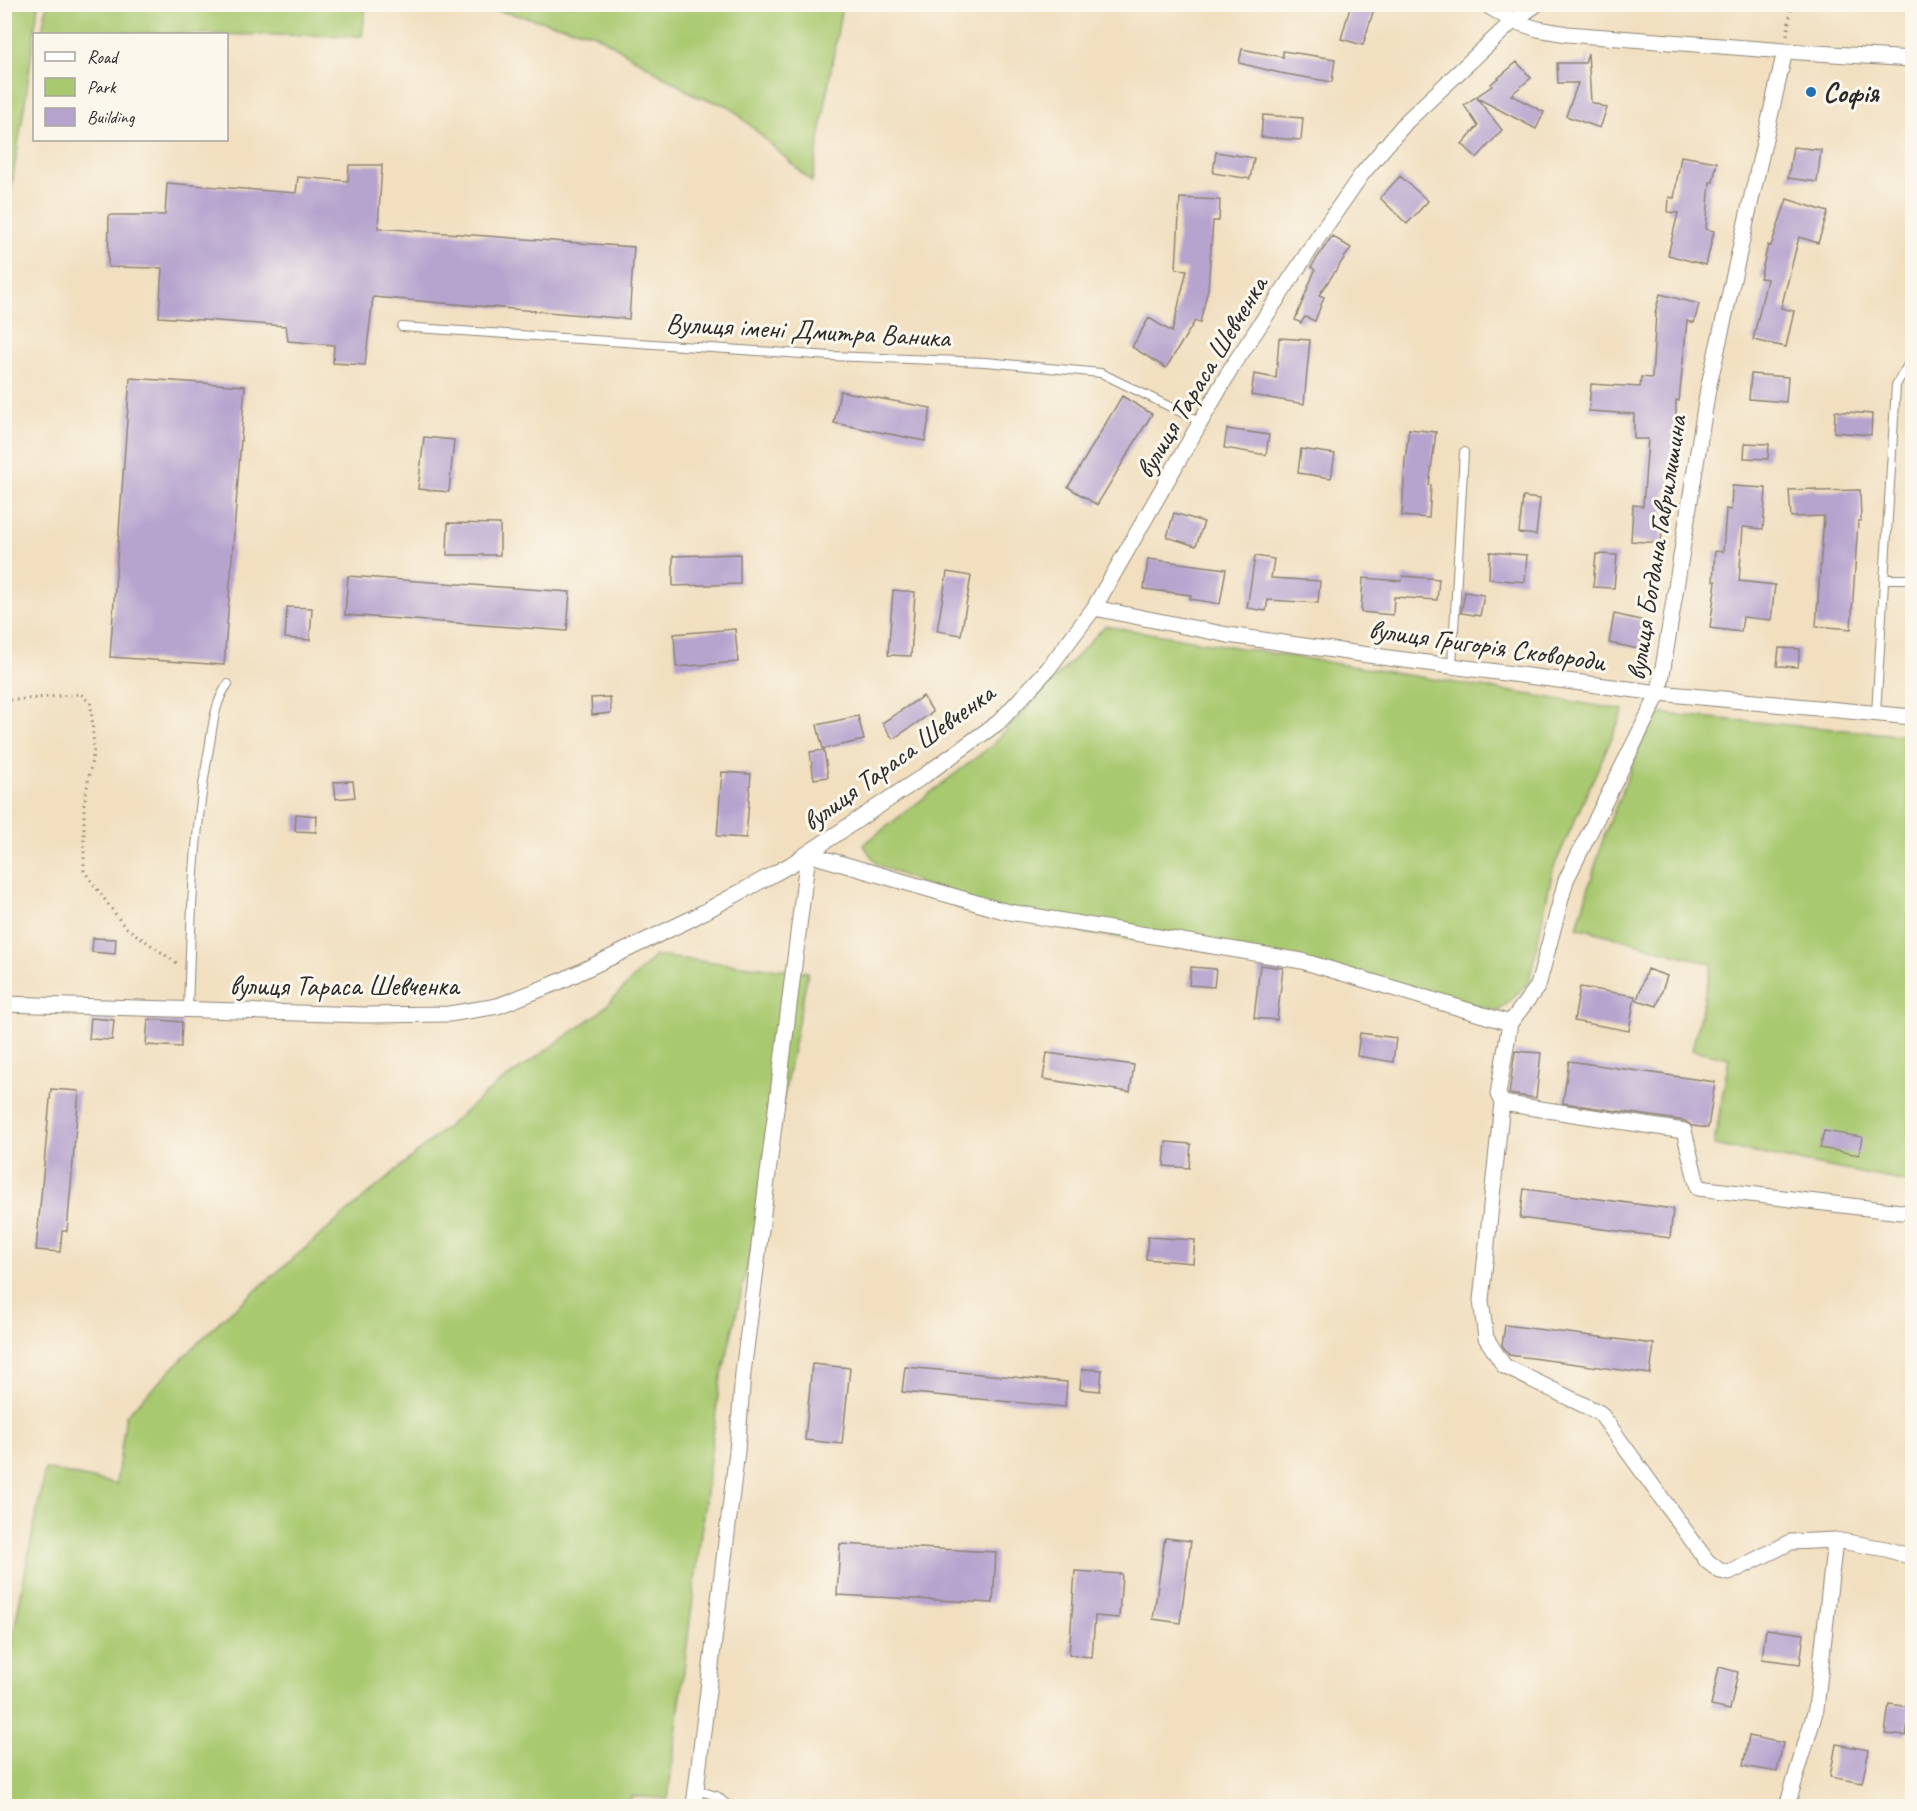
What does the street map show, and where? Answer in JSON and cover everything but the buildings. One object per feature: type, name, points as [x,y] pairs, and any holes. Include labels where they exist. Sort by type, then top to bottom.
[{"type":"street","points":[[1485,4],[1513,21],[1538,29],[1567,34],[1912,59]]},
{"type":"street","name":"вулиця Тараса Шевченка","points":[[4,1004],[366,1015],[449,1014],[498,1006],[561,981],[691,919],[790,865],[925,775],[999,722],[1048,669],[1094,608],[1232,367],[1362,174],[1407,121],[1513,21],[1537,4]]},
{"type":"street","name":"вулиця Богдана Гаврилишина","points":[[1510,1023],[1538,986],[1566,880],[1659,693],[1708,388],[1785,51]]},
{"type":"street","name":"вулиця Григорія Сковороди","points":[[1094,608],[1228,636],[1452,666],[1659,693],[1912,717]]},
{"type":"street","points":[[694,1806],[737,1451],[742,1373],[808,854],[1004,912],[1302,961],[1510,1023],[1498,1094],[1502,1103],[1481,1300],[1486,1338],[1504,1366],[1600,1413],[1707,1561],[1719,1571],[1729,1573],[1791,1542],[1835,1540],[1886,1549],[1912,1557]]},
{"type":"street","points":[[1502,1103],[1684,1131],[1698,1188],[1901,1212]]},
{"type":"street","points":[[1787,1806],[1816,1709],[1835,1540]]},
{"type":"lane","name":"Вулиця імені Дмитра Ваника","points":[[402,327],[831,356],[986,362],[1101,373],[1201,422]]},
{"type":"lane","points":[[1876,714],[1896,385],[1912,358]]},
{"type":"lane","points":[[1452,666],[1464,452]]},
{"type":"lane","points":[[1885,579],[1912,579]]},
{"type":"lane","points":[[188,1009],[191,911],[202,787],[219,697],[228,684]]},
{"type":"lane","points":[[696,1790],[717,1796],[728,1806]]},
{"type":"path","points":[[1785,51],[1792,4]]},
{"type":"path","points":[[4,700],[81,694],[91,704],[94,748],[84,804],[84,872],[124,926],[189,972]]},
{"type":"green space","points":[[5,4],[38,5],[26,96],[5,226]]},
{"type":"green space","points":[[47,4],[366,5],[362,36],[42,32]]},
{"type":"green space","points":[[474,5],[842,5],[812,182],[729,106],[696,96],[595,34]]},
{"type":"green space","points":[[1105,626],[1624,710],[1553,869],[1529,982],[1499,1011],[1406,989],[1194,948],[1084,933],[973,907],[877,864],[863,845],[991,746]]},
{"type":"green space","points":[[1654,713],[1912,736],[1912,1164],[1907,1182],[1714,1145],[1729,1058],[1692,1050],[1712,964],[1577,927],[1605,833]]},
{"type":"green space","points":[[655,956],[808,972],[763,1201],[719,1387],[668,1799],[631,1796],[630,1806],[5,1806],[5,1677],[45,1469],[116,1484],[126,1415],[220,1321],[490,1090],[600,1012]]},
{"type":"place","name":"Софія","points":[[1811,92]]}]
